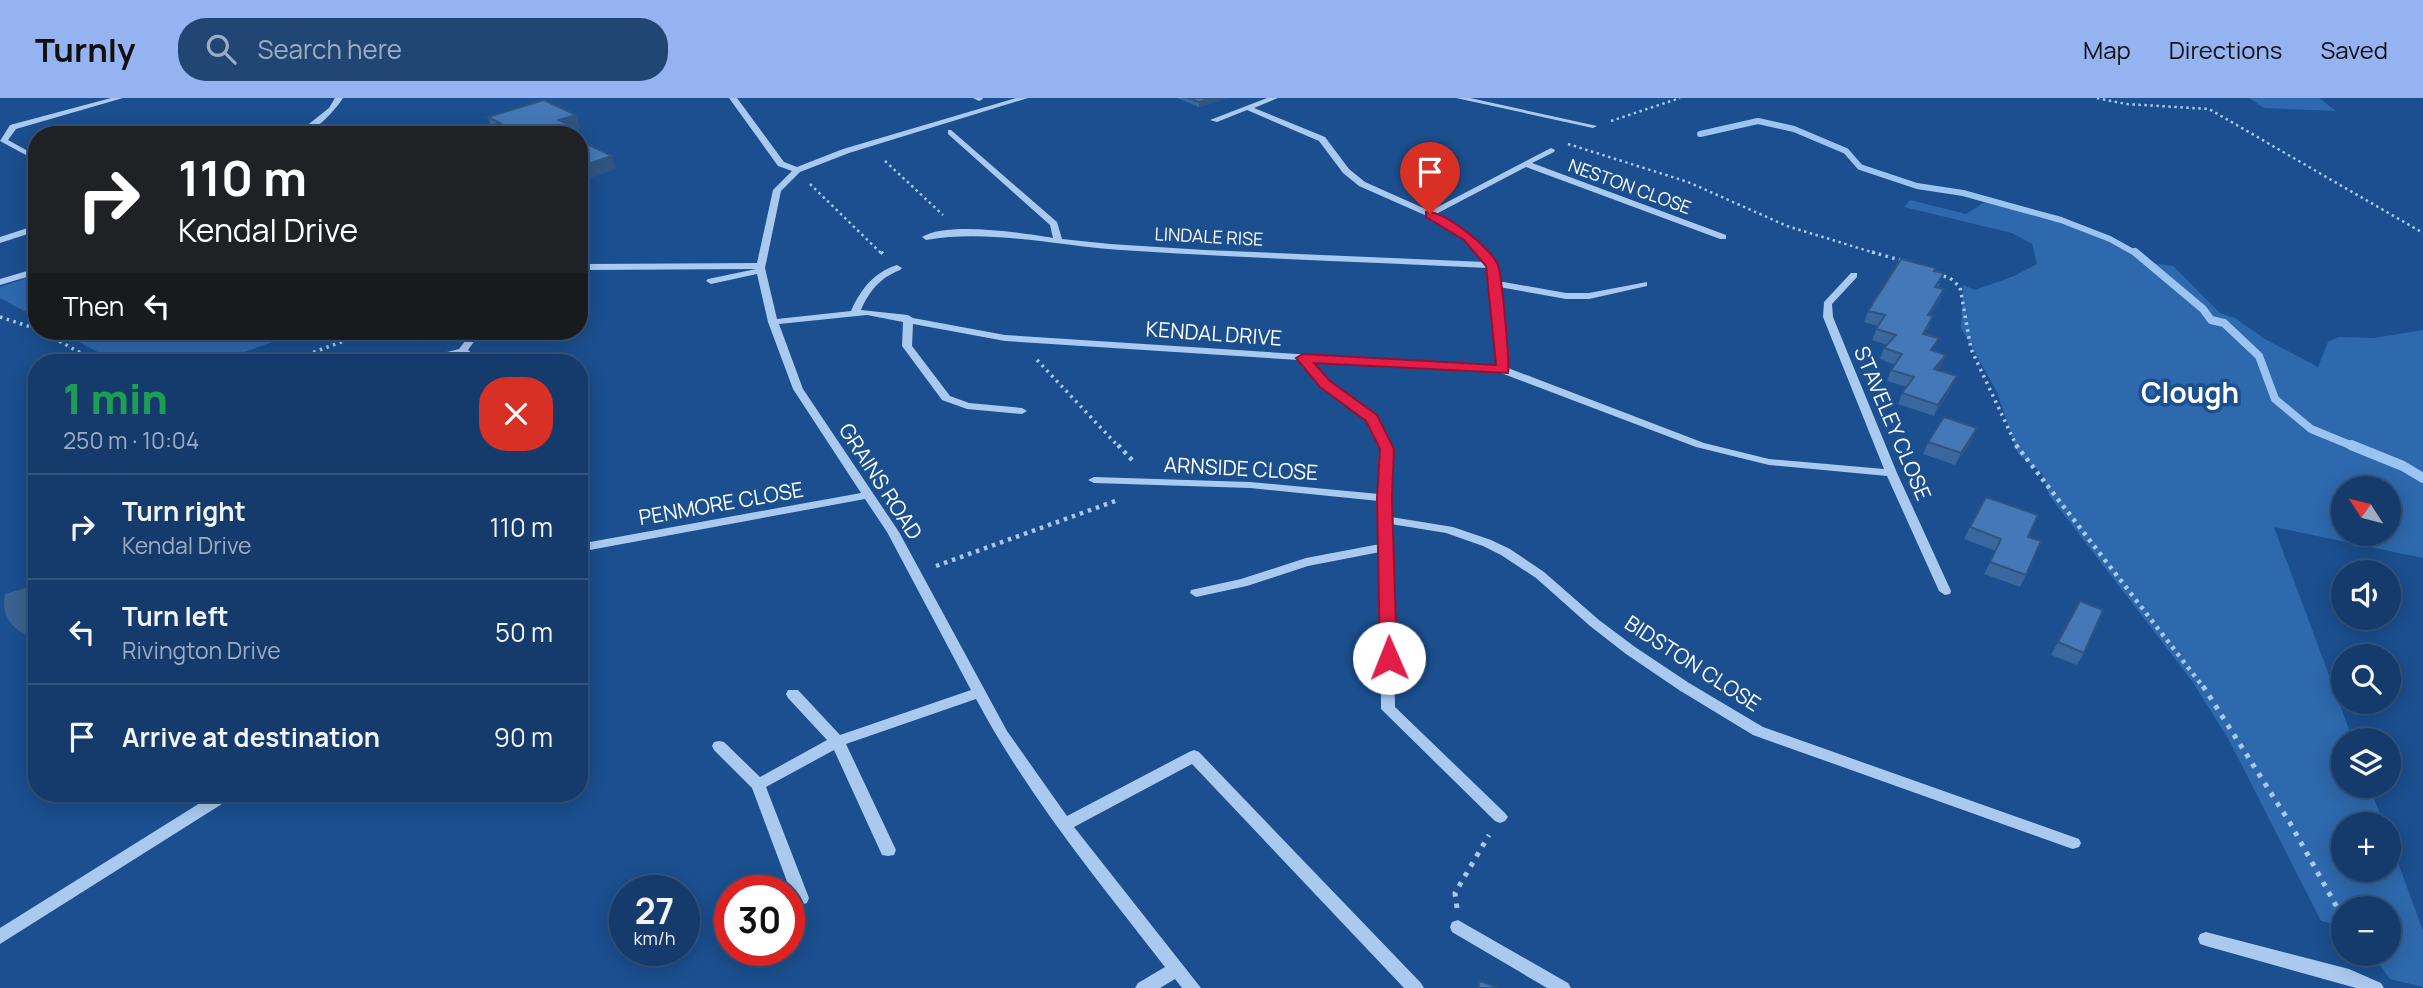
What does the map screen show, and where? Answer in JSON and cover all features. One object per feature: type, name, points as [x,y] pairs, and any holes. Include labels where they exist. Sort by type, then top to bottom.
[{"type":"street","points":[[28,154],[4,141],[13,127],[119,98]]},
{"type":"street","points":[[310,126],[332,109],[339,98]]},
{"type":"street","points":[[733,98],[780,164],[793,173],[846,151],[1024,98]]},
{"type":"street","points":[[1214,120],[1274,98]]},
{"type":"street","points":[[1460,98],[1593,126]]},
{"type":"street","points":[[1248,108],[1322,139],[1346,171],[1362,184],[1430,214],[1468,237],[1492,265],[1503,370]]},
{"type":"street","points":[[951,132],[1054,223],[1058,242]]},
{"type":"street","points":[[1430,214],[1551,150]]},
{"type":"street","name":"NESTON CLOSE","points":[[1526,164],[1723,237]]},
{"type":"street","name":"GRAINS ROAD","points":[[793,173],[777,190],[761,268],[774,322],[798,390],[870,495],[916,573],[1002,734],[1064,825],[1192,988]]},
{"type":"street","name":"LINDALE RISE","points":[[926,237],[954,230],[976,230],[1058,242],[1492,265]]},
{"type":"street","points":[[0,240],[28,231]]},
{"type":"street","points":[[588,267],[761,268]]},
{"type":"street","points":[[711,281],[761,268]]},
{"type":"street","points":[[855,313],[867,287],[876,277],[897,268]]},
{"type":"street","points":[[0,282],[28,274]]},
{"type":"street","name":"STAVELEY CLOSE","points":[[1854,275],[1827,304],[1826,310],[1891,473],[1945,591]]},
{"type":"street","points":[[1494,283],[1566,296],[1589,296],[1644,284]]},
{"type":"street","name":"KENDAL DRIVE","points":[[774,322],[855,313],[908,318],[1017,339],[1503,370],[1700,445],[1769,462],[1891,473]]},
{"type":"street","points":[[908,318],[907,346],[946,398],[967,406],[1022,411]]},
{"type":"street","points":[[451,354],[463,351],[470,340]]},
{"type":"street","points":[[463,351],[467,354]]},
{"type":"street","points":[[1303,358],[1325,384],[1372,418],[1387,449],[1385,498],[1388,709],[1500,817]]},
{"type":"street","name":"ARNSIDE CLOSE","points":[[1094,480],[1250,485],[1385,498]]},
{"type":"street","name":"PENMORE CLOSE","points":[[588,546],[870,495]]},
{"type":"street","name":"BIDSTON CLOSE","points":[[1387,520],[1433,524],[1475,537],[1537,573],[1613,638],[1709,704],[1758,730],[2074,844]]},
{"type":"street","points":[[1196,593],[1243,583],[1306,562],[1386,547]]},
{"type":"street","points":[[758,785],[837,741],[980,692]]},
{"type":"street","points":[[793,694],[837,741],[888,850]]},
{"type":"street","points":[[719,746],[758,785],[792,875]]},
{"type":"street","points":[[1064,825],[1194,756],[1415,988]]},
{"type":"street","points":[[0,937],[214,802]]},
{"type":"street","points":[[1458,926],[1562,988]]},
{"type":"street","points":[[2206,939],[2349,977],[2375,988]]},
{"type":"street","points":[[1144,988],[1177,969]]},
{"type":"path","points":[[1593,126],[1680,98]]},
{"type":"path","points":[[2097,98],[2126,104],[2209,109],[2423,233]]},
{"type":"path","points":[[1568,122],[1557,135],[1558,139],[1565,143],[1688,182],[1787,226],[1905,262]]},
{"type":"path","points":[[793,173],[804,179],[897,268]]},
{"type":"path","points":[[1927,270],[1950,278],[1960,287],[1971,349],[2021,455],[2108,561],[2202,683],[2290,823],[2331,896]]},
{"type":"path","points":[[0,317],[28,326]]},
{"type":"path","points":[[916,573],[1108,505],[1152,482],[1017,339]]},
{"type":"path","points":[[57,340],[82,354]]},
{"type":"path","points":[[309,354],[347,340]]},
{"type":"path","points":[[1458,926],[1455,893],[1500,817]]},
{"type":"shaded area","points":[[2249,98],[2319,98],[2336,111],[2264,108]]},
{"type":"shaded area","points":[[1910,200],[1966,214],[1988,200],[2113,239],[2152,263],[2173,266],[2220,313],[2235,318],[2265,339],[2318,367],[2328,342],[2338,337],[2374,338],[2423,330],[2423,558],[2365,546],[2401,546],[2401,476],[2331,476],[2331,539],[2274,527],[2331,681],[2331,714],[2343,714],[2349,728],[2331,728],[2331,798],[2374,798],[2379,812],[2331,812],[2331,882],[2401,882],[2401,871],[2423,931],[2423,987],[2390,979],[2381,966],[2401,966],[2401,896],[2331,896],[2331,923],[2321,921],[2229,740],[2192,681],[2049,495],[2042,473],[2018,454],[1997,392],[1961,328],[1963,285],[1975,290],[2014,276],[2037,264],[2032,244],[2012,233],[1904,207]]},
{"type":"shaded area","points":[[28,278],[28,313],[0,298],[0,287]]},
{"type":"shaded area","points":[[76,340],[278,340],[239,354],[101,354]]},
{"type":"building","points":[[1188,98],[1213,98],[1199,102]]},
{"type":"building","points":[[544,100],[576,115],[559,120],[571,126],[490,126],[500,123],[488,117]]},
{"type":"building","points":[[588,144],[612,156],[588,164]]},
{"type":"building","points":[[1901,259],[1936,268],[1934,271],[1944,273],[1935,287],[1944,289],[1928,315],[1933,316],[1923,334],[1939,338],[1931,350],[1946,355],[1934,369],[1957,376],[1938,405],[1902,393],[1914,377],[1891,370],[1902,354],[1884,348],[1896,335],[1876,329],[1885,315],[1868,311]]},
{"type":"building","points":[[1944,417],[1977,428],[1961,453],[1928,442]]},
{"type":"building","points":[[1986,497],[2038,515],[2028,537],[2041,541],[2026,575],[1990,562],[2001,539],[1970,527]]},
{"type":"building","points":[[2080,601],[2103,610],[2084,653],[2058,642]]},
{"type":"building","points":[[1480,981],[1499,988],[1478,988]]},
{"type":"waterway","points":[[1700,134],[1758,121],[1794,129],[1846,151],[1860,167],[1917,186],[1963,193],[2061,220],[2110,239],[2137,254]]},
{"type":"waterway","points":[[2135,252],[2203,309],[2211,320],[2224,323],[2259,356],[2275,399],[2311,429],[2355,447]]},
{"type":"waterway","points":[[2351,445],[2403,466],[2423,478]]},
{"type":"district","name":"Clough","points":[[2190,392]]},
{"type":"route","points":[[1389,658],[1385,498],[1387,449],[1372,418],[1325,384],[1303,358],[1503,370],[1492,265],[1468,237],[1430,214]]}]
